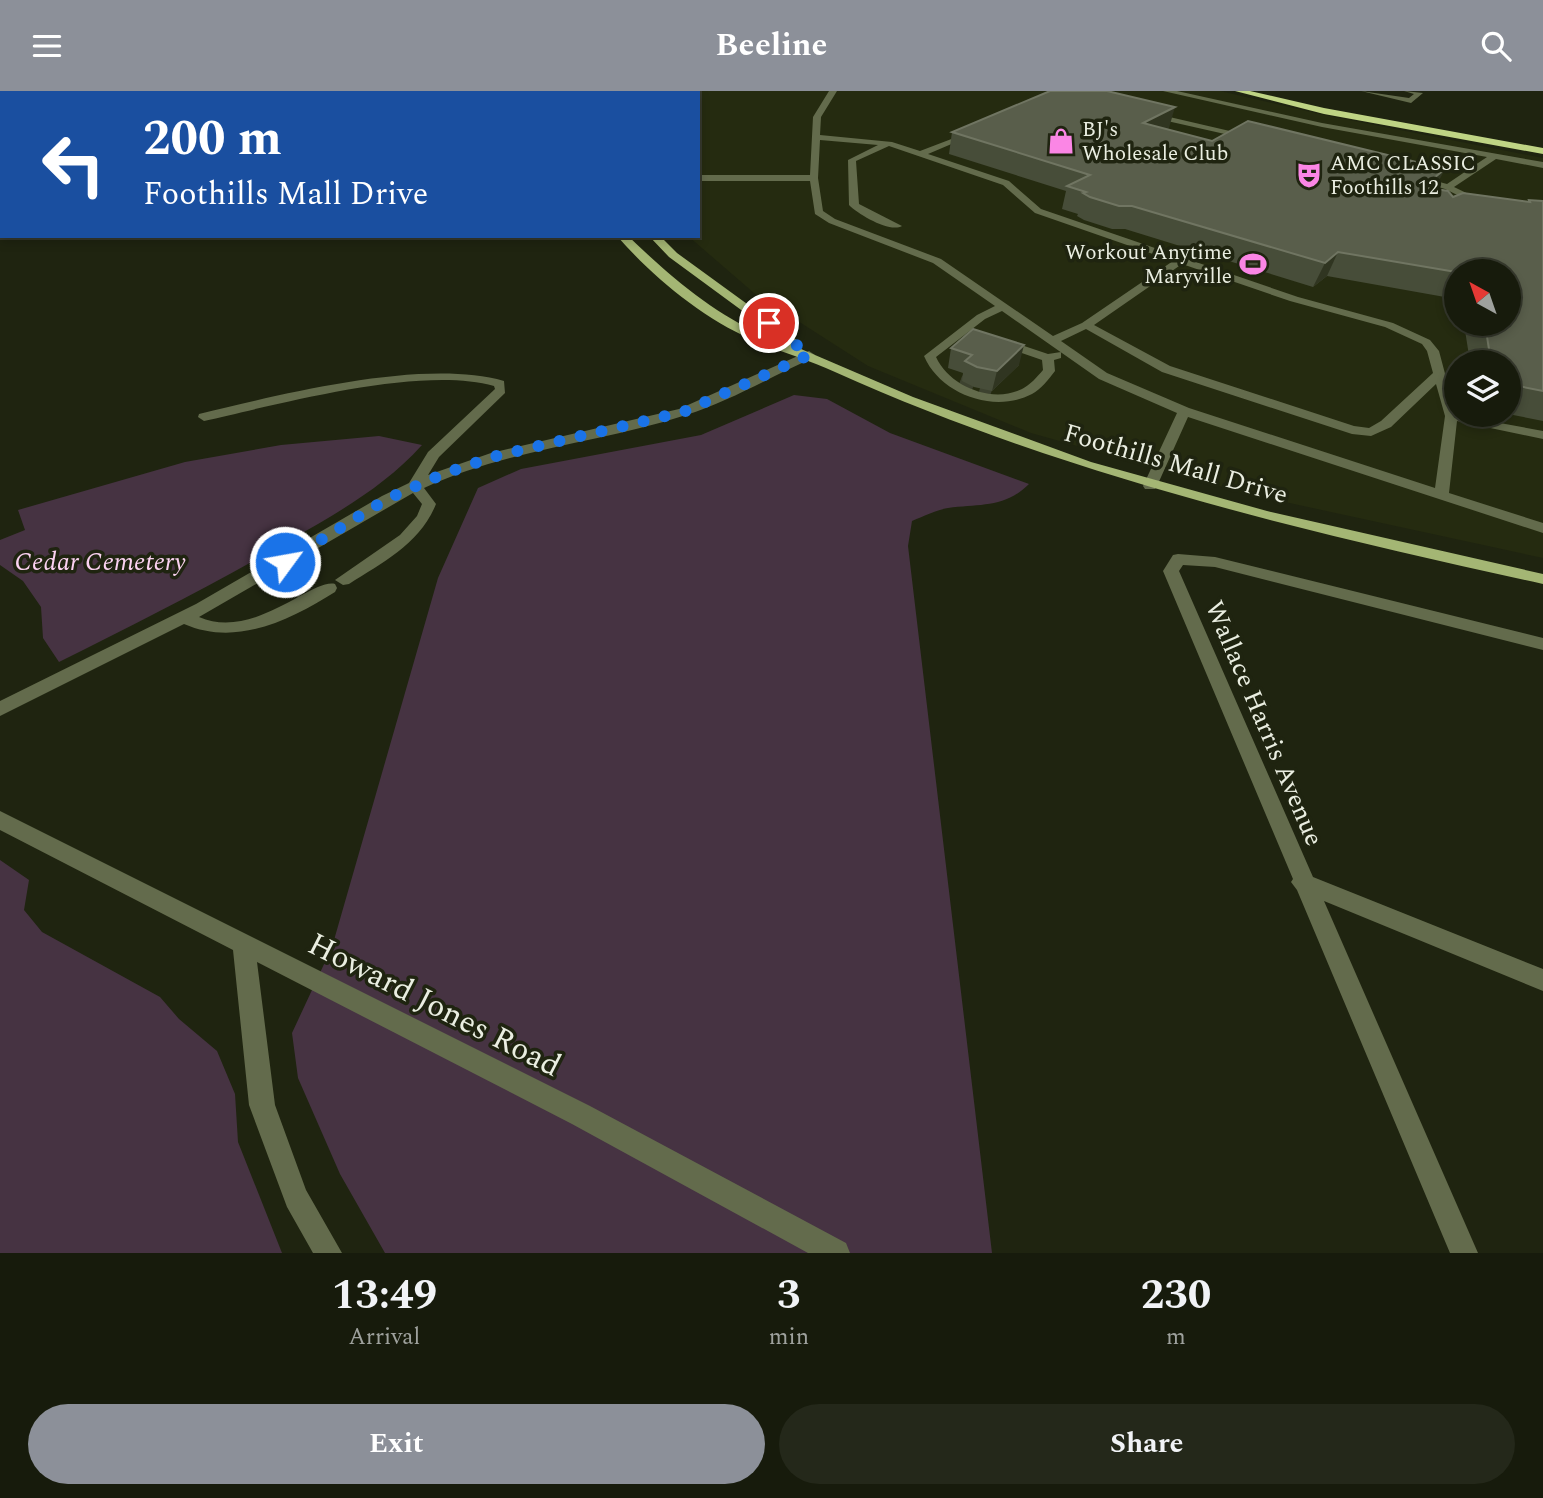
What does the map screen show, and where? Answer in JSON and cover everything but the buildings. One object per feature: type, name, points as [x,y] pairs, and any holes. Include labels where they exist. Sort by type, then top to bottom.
[{"type":"highway","points":[[1239,91],[1324,111],[1543,151]]},
{"type":"highway","points":[[1280,91],[1543,142]]},
{"type":"main road","name":"Foothills Mall Drive","points":[[624,238],[665,276],[748,333],[809,355],[969,426],[1150,486],[1378,543],[1543,579]]},
{"type":"main road","name":"Foothills Mall Drive","points":[[656,238],[673,255],[809,355]]},
{"type":"street","points":[[833,91],[817,117],[814,178],[818,212],[832,221],[937,261],[1103,376],[1184,411],[1543,528]]},
{"type":"street","points":[[1167,91],[1322,125],[1543,165]]},
{"type":"street","points":[[1365,91],[1411,101],[1420,92]]},
{"type":"street","points":[[1408,91],[1420,92]]},
{"type":"street","points":[[1142,113],[1258,139]]},
{"type":"street","points":[[920,154],[978,130]]},
{"type":"street","points":[[1209,141],[1231,134]]},
{"type":"street","points":[[816,137],[889,143],[1006,183],[1038,211],[1406,333],[1426,342],[1433,351],[1444,389]]},
{"type":"street","points":[[874,237],[897,226],[862,212],[854,205],[852,160],[889,143]]},
{"type":"street","points":[[1448,187],[1495,156]]},
{"type":"street","points":[[700,178],[814,178]]},
{"type":"street","points":[[1411,178],[1448,187],[1495,208]]},
{"type":"street","points":[[1454,205],[1477,201]]},
{"type":"street","points":[[1052,341],[1086,325],[1181,260]]},
{"type":"street","points":[[976,334],[981,317],[1003,307]]},
{"type":"street","points":[[1086,325],[1166,369],[1352,430],[1371,432],[1386,424],[1440,373]]},
{"type":"street","points":[[1048,358],[1049,371],[1035,386],[1006,397],[983,397],[955,386],[933,369],[930,356],[976,334],[1048,358],[1068,352]]},
{"type":"street","points":[[0,709],[264,575],[387,499],[415,486],[496,456],[683,412],[809,355]]},
{"type":"street","points":[[204,417],[347,388],[421,378],[464,375],[490,378],[500,384],[501,390],[493,401],[433,455],[415,486]]},
{"type":"street","points":[[942,375],[963,380]]},
{"type":"street","points":[[993,391],[1006,397]]},
{"type":"street","points":[[1150,486],[1184,411]]},
{"type":"street","points":[[1442,493],[1450,427]]},
{"type":"street","points":[[1504,427],[1543,435]]},
{"type":"street","points":[[184,617],[198,625],[218,630],[268,620],[336,584],[403,540],[426,515],[429,504],[415,486]]},
{"type":"street","name":"Wallace Harris Avenue","points":[[1464,1253],[1302,882],[1171,571],[1178,559],[1215,562],[1543,644]]},
{"type":"street","name":"Howard Jones Road","points":[[0,820],[582,1115],[836,1253]]},
{"type":"street","points":[[1302,882],[1543,980]]},
{"type":"street","points":[[244,944],[262,1105],[296,1198],[328,1253]]},
{"type":"shaded area","points":[[700,91],[1220,91],[1324,115],[1543,158],[1543,558],[1248,494],[1031,433],[868,366],[754,293],[690,238],[700,238]]},
{"type":"green space","points":[[794,395],[827,399],[890,433],[1029,484],[1020,492],[1001,501],[944,509],[912,521],[908,546],[992,1253],[385,1253],[340,1174],[298,1078],[292,1033],[332,947],[438,578],[478,488],[521,469],[701,435]]},
{"type":"green space","name":"Cedar Cemetery","points":[[379,436],[422,445],[377,486],[327,519],[147,618],[59,662],[43,638],[41,607],[23,581],[0,565],[0,540],[25,530],[18,510],[185,462],[281,445]]},
{"type":"green space","points":[[0,860],[29,880],[24,910],[42,932],[160,997],[179,1019],[217,1051],[235,1094],[238,1142],[282,1253],[0,1253]]},
{"type":"tunnel","points":[[965,384],[960,382],[991,393]]},
{"type":"place","name":"BJ's Wholesale Club","points":[[1061,141]]},
{"type":"place","name":"AMC CLASSIC Foothills 12","points":[[1309,175]]},
{"type":"place","name":"Workout Anytime Maryville","points":[[1253,264]]},
{"type":"route","points":[[285,562],[387,499],[443,474],[496,456],[663,419],[717,399],[809,355],[769,323]]}]
